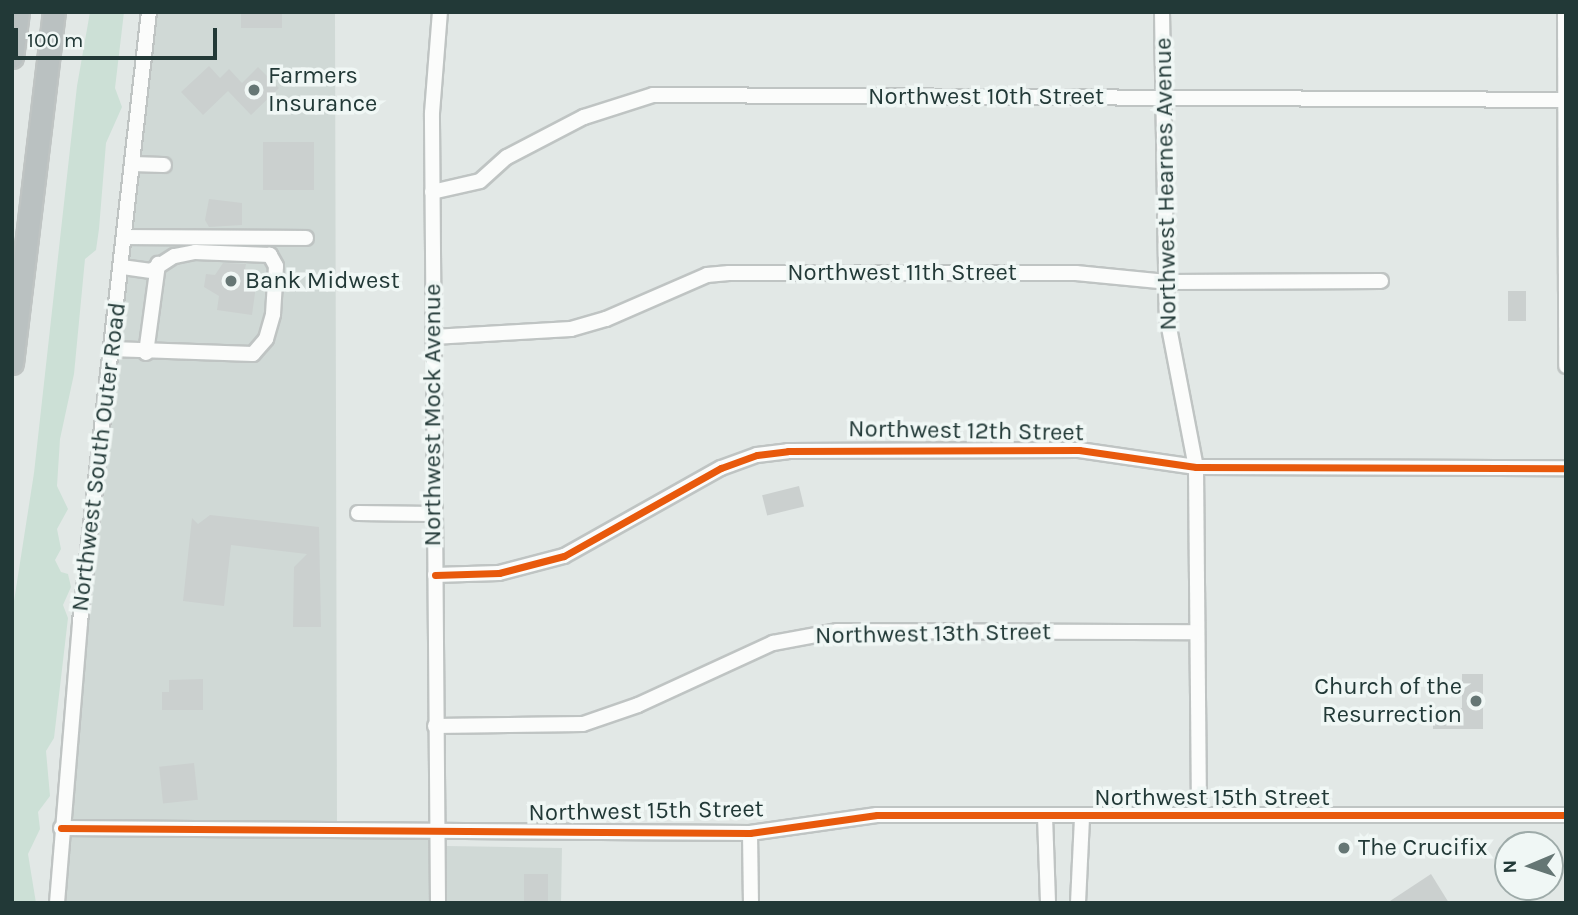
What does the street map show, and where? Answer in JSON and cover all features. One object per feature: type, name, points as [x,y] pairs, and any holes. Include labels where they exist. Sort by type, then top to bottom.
[{"type":"highway","points":[[12,57],[18,12]]},
{"type":"highway","points":[[12,363],[54,12]]},
{"type":"street","name":"Northwest South Outer Road","points":[[57,903],[61,828],[149,12]]},
{"type":"street","name":"Northwest Mock Avenue","points":[[438,903],[434,832],[432,192],[440,12]]},
{"type":"street","name":"Northwest Hearnes Avenue","points":[[1162,12],[1167,282],[1171,345],[1196,467],[1199,815]]},
{"type":"street","points":[[1565,12],[1563,100],[1566,366]]},
{"type":"street","name":"Northwest 10th Street","points":[[432,192],[480,181],[507,157],[584,117],[653,95],[1563,100]]},
{"type":"street","points":[[132,164],[164,165]]},
{"type":"street","points":[[124,237],[306,238]]},
{"type":"street","points":[[111,349],[146,354],[253,354],[266,339],[272,314],[276,266],[270,255],[195,252],[158,264],[150,271],[121,267]]},
{"type":"street","points":[[146,354],[158,264]]},
{"type":"street","name":"Northwest 11th Street","points":[[433,337],[571,329],[606,319],[707,275],[729,273],[1076,273],[1167,282],[1381,281]]},
{"type":"street","name":"Northwest 12th Street","points":[[435,575],[499,573],[564,556],[698,480],[757,455],[818,449],[1079,450],[1196,467],[1566,468]]},
{"type":"street","points":[[358,513],[433,514]]},
{"type":"street","name":"Northwest 13th Street","points":[[435,726],[583,724],[638,705],[773,643],[838,631],[1198,632]]},
{"type":"street","name":"Northwest 15th Street","points":[[61,828],[750,833],[877,815],[1566,815]]},
{"type":"street","points":[[1045,816],[1048,903]]},
{"type":"street","points":[[1078,903],[1082,817]]},
{"type":"street","points":[[750,833],[751,903]]},
{"type":"shaded area","points":[[149,12],[335,12],[337,831],[434,832],[438,903],[57,903]]},
{"type":"shaded area","points":[[446,846],[562,848],[561,903],[445,903]]},
{"type":"green space","points":[[90,12],[124,12],[115,88],[122,107],[106,143],[96,250],[85,259],[74,374],[60,439],[57,486],[68,509],[57,529],[61,549],[55,560],[61,572],[68,574],[71,587],[63,605],[68,618],[54,738],[46,751],[50,796],[38,812],[40,829],[28,854],[36,903],[12,903],[12,614],[34,473],[77,86]]},
{"type":"building","points":[[241,12],[282,12],[282,28],[241,28]]},
{"type":"building","name":"Farmers Insurance","points":[[209,66],[220,78],[229,69],[242,83],[258,67],[279,88],[251,115],[228,91],[203,115],[181,92]]},
{"type":"building","points":[[263,142],[314,142],[314,190],[263,190]]},
{"type":"building","points":[[209,199],[242,203],[242,225],[209,227],[205,220]]},
{"type":"building","name":"Bank Midwest","points":[[223,263],[246,264],[245,269],[258,271],[252,315],[217,310],[219,296],[204,287],[206,274],[215,275]]},
{"type":"building","points":[[1508,291],[1526,291],[1526,321],[1508,321]]},
{"type":"building","points":[[799,486],[804,506],[767,516],[762,495]]},
{"type":"building","points":[[210,515],[319,527],[321,627],[293,627],[294,567],[307,554],[231,545],[224,606],[183,601],[192,518],[198,524]]},
{"type":"building","name":"Church of the Resurrection","points":[[1462,674],[1483,674],[1483,729],[1433,729],[1433,708],[1462,708]]},
{"type":"building","points":[[203,679],[203,710],[162,710],[162,692],[169,692],[169,680]]},
{"type":"building","points":[[194,763],[198,800],[163,803],[159,767]]},
{"type":"building","points":[[524,874],[548,874],[548,903],[524,903]]},
{"type":"building","points":[[1431,874],[1449,903],[1387,903]]},
{"type":"cycle path","points":[[435,575],[499,573],[564,556],[721,468],[757,455],[788,451],[1079,450],[1196,467],[1566,468]]},
{"type":"cycle path","points":[[61,828],[750,833],[877,815],[1566,815]]},
{"type":"place","name":"Farmers Insurance","points":[[254,90]]},
{"type":"place","name":"Bank Midwest","points":[[231,281]]},
{"type":"place","name":"Church of the Resurrection","points":[[1476,701]]},
{"type":"place","name":"The Crucifix","points":[[1344,848]]}]
